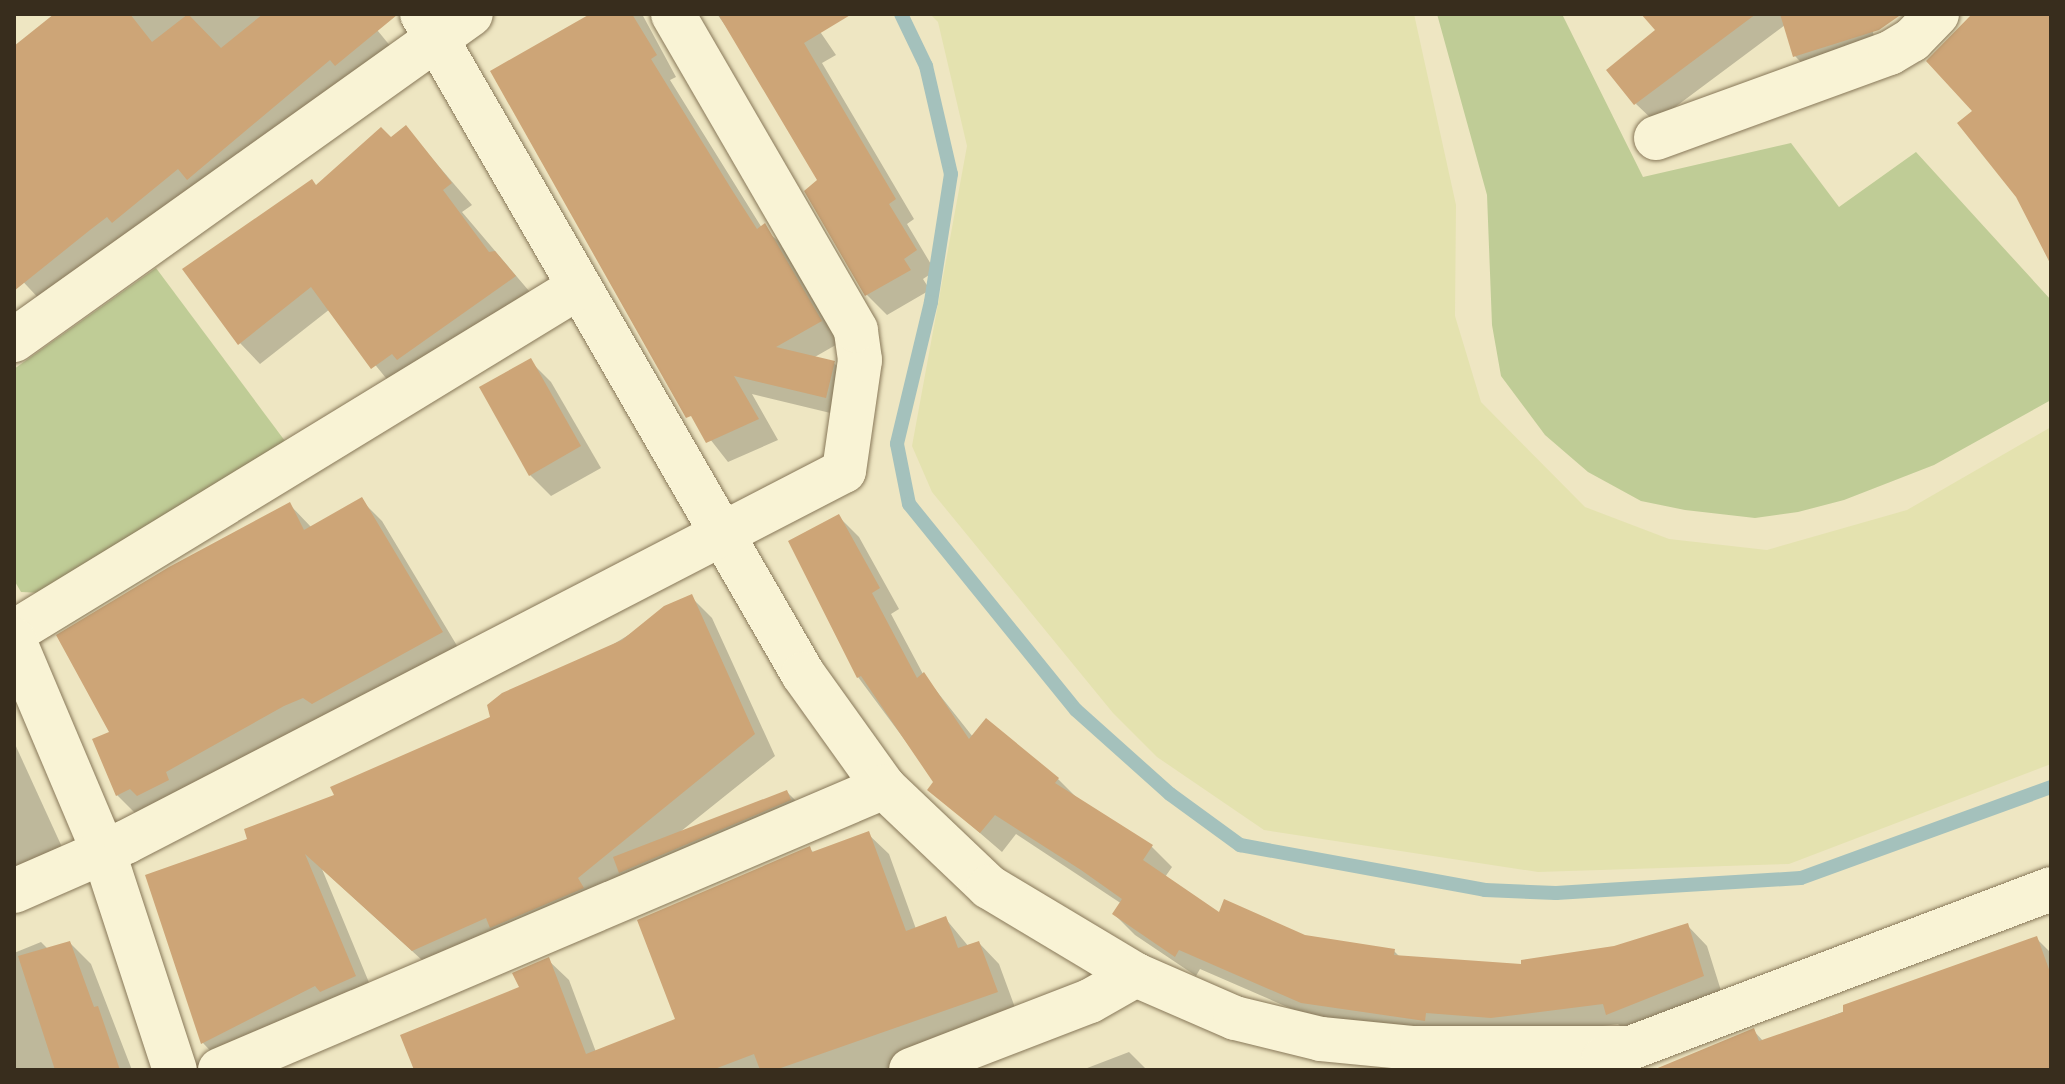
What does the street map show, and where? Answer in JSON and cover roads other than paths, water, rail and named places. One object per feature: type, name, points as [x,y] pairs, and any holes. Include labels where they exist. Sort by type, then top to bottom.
[{"type":"street","points":[[14,891],[104,853],[722,538],[844,471],[860,360],[856,330],[673,14]]},
{"type":"street","points":[[1656,138],[1890,53],[1912,40],[1937,14]]},
{"type":"street","points":[[14,340],[443,22],[579,287],[803,674],[884,787],[989,887],[1136,975],[1326,1054],[1630,1048]]},
{"type":"street","points":[[14,632],[579,287]]},
{"type":"street","points":[[14,640],[104,853],[175,1070]]},
{"type":"street","points":[[220,1070],[884,787]]},
{"type":"street","points":[[1572,1070],[2051,889]]},
{"type":"street","points":[[911,1070],[1090,1001],[1136,975]]},
{"type":"waterway","points":[[901,14],[926,66],[951,174],[931,302],[897,444],[909,504],[1076,710],[1170,794],[1240,845],[1485,890],[1556,893],[1801,878],[2051,787]]}]
